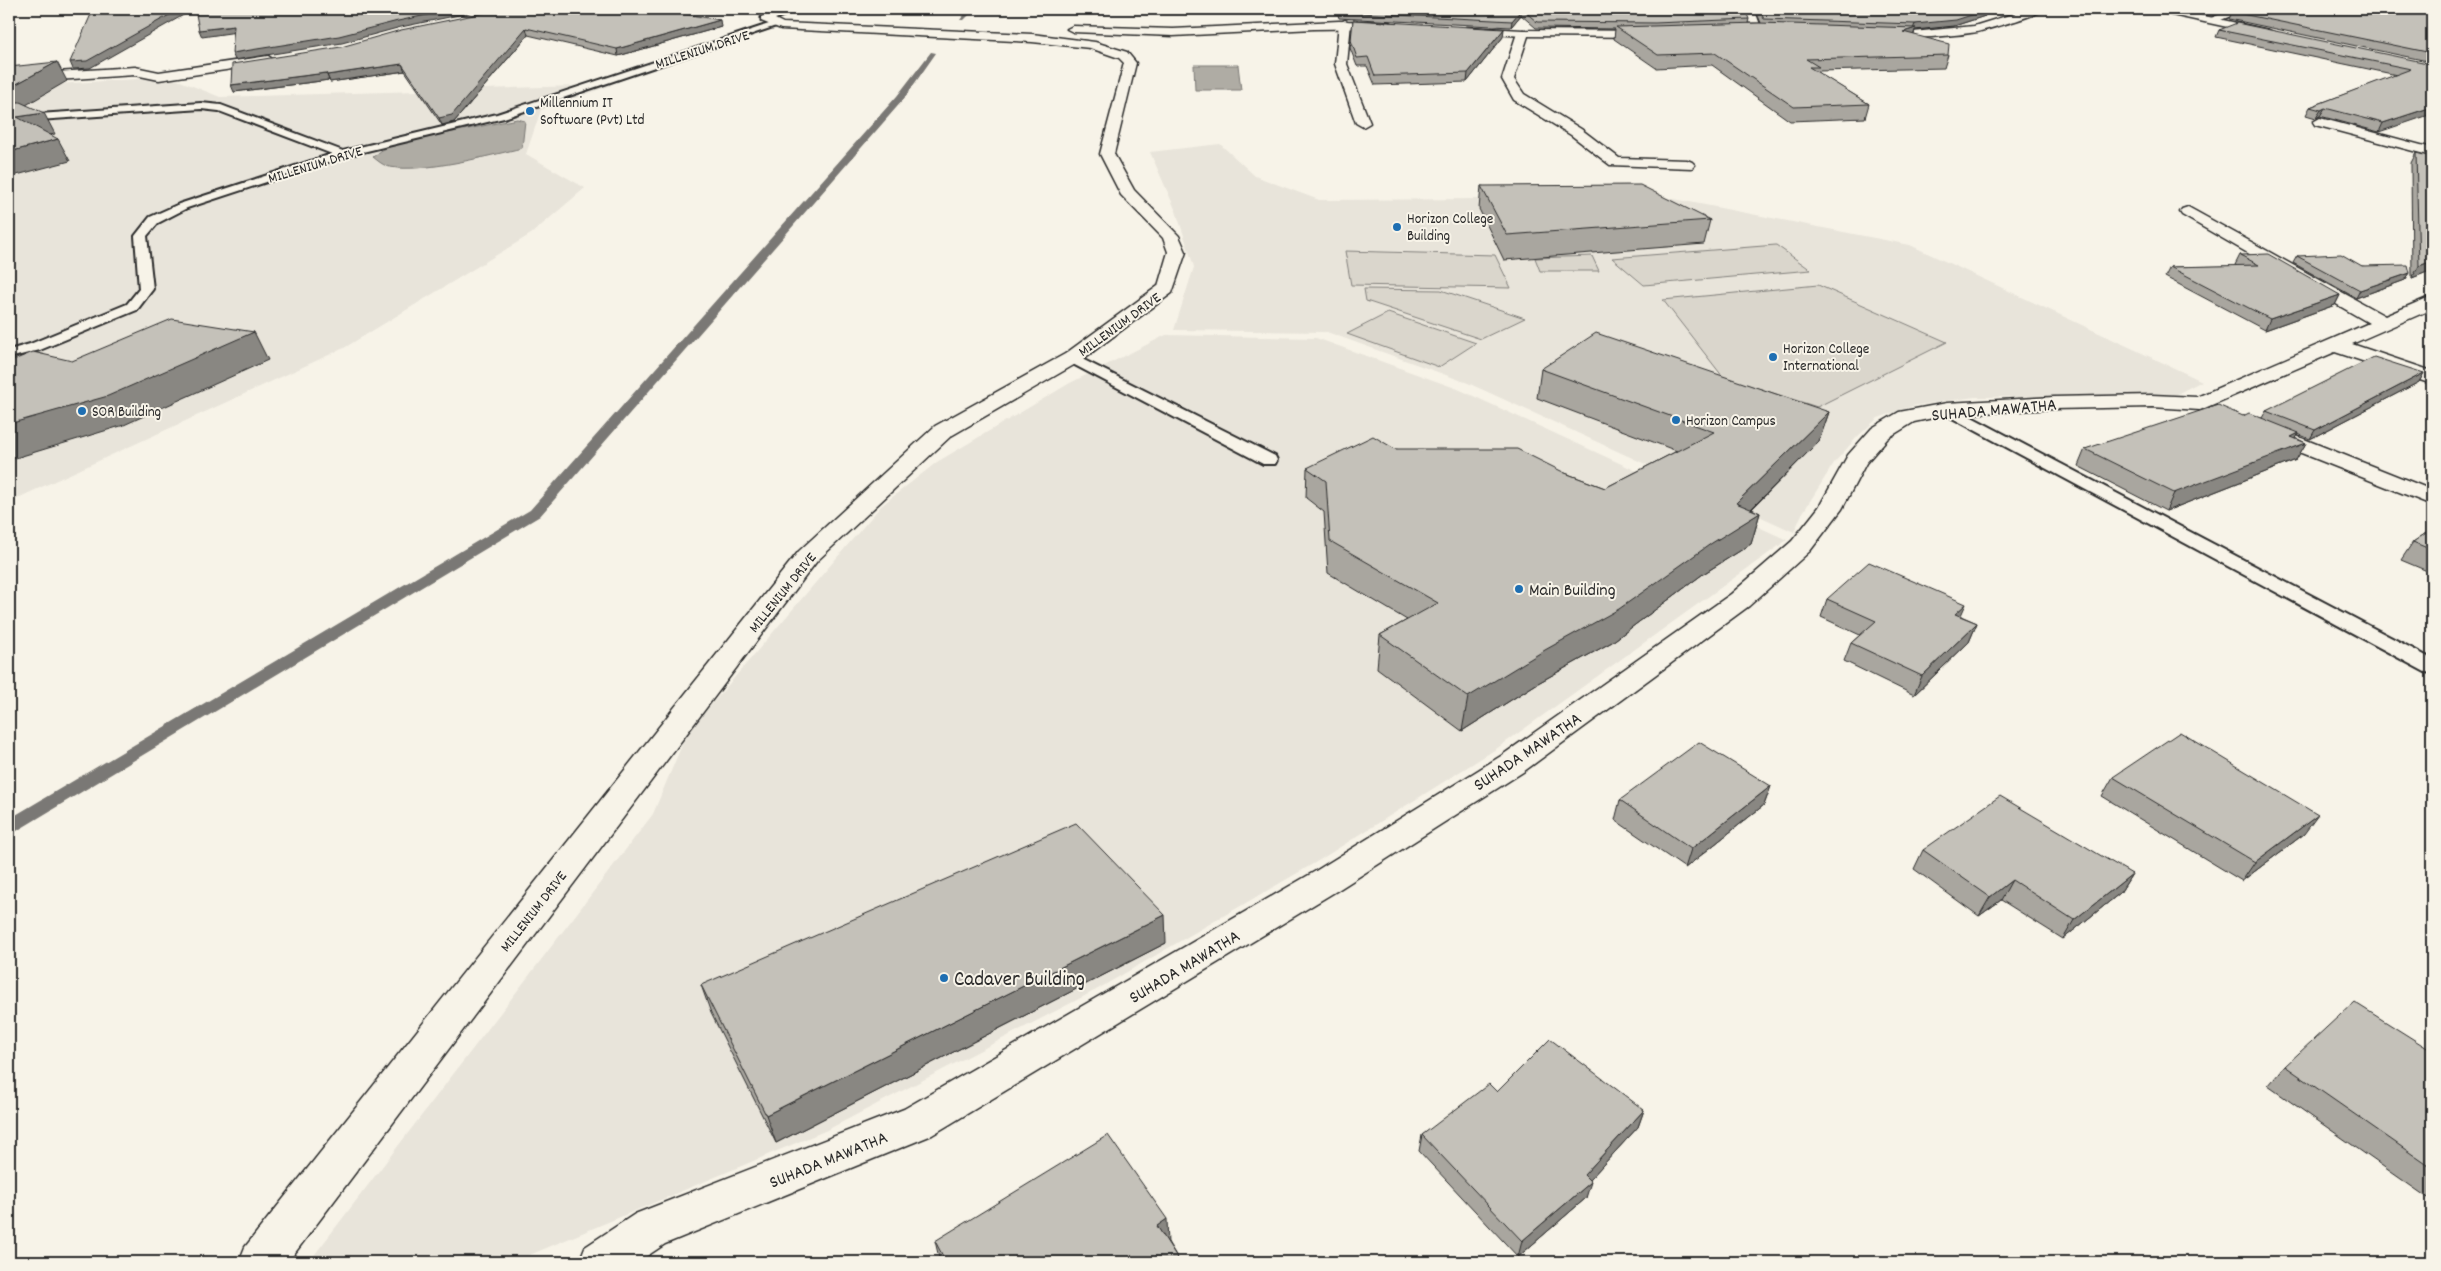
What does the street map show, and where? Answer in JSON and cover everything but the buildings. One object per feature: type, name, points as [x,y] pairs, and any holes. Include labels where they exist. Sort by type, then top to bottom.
[{"type":"street","points":[[744,9],[778,18],[802,13]]},
{"type":"street","points":[[1721,9],[1748,11],[1756,31]]},
{"type":"street","points":[[1861,35],[1913,35],[1975,29],[2040,9]]},
{"type":"street","points":[[2158,9],[2279,35]]},
{"type":"street","points":[[2212,20],[2243,9]]},
{"type":"street","name":"MILLENIUM DRIVE","points":[[261,1262],[808,556],[943,431],[1072,358],[1166,289],[1177,252],[1171,236],[1127,192],[1108,154],[1130,63],[1122,55],[1091,45],[1032,38],[778,18]]},
{"type":"street","points":[[979,23],[1126,32],[1188,32],[1345,23],[1404,26]]},
{"type":"street","points":[[1345,23],[1341,64],[1363,123]]},
{"type":"street","points":[[1454,29],[1523,33],[1663,34]]},
{"type":"street","points":[[1523,33],[1508,79],[1519,97],[1576,132],[1615,162],[1687,165]]},
{"type":"street","points":[[9,79],[135,71],[159,76],[277,59]]},
{"type":"street","points":[[2320,122],[2432,152]]},
{"type":"street","points":[[2188,212],[2384,323]]},
{"type":"street","name":"SUHADA MAWATHA","points":[[601,1262],[650,1229],[918,1122],[1318,886],[1512,764],[1747,594],[1801,546],[1830,509],[1856,460],[1880,433],[1907,417],[1946,409],[2054,403],[2152,401],[2214,409],[2334,345],[2432,302]]},
{"type":"street","points":[[2334,345],[2432,378]]},
{"type":"street","points":[[2254,426],[2432,498]]},
{"type":"lane","name":"MILLENIUM DRIVE","points":[[9,354],[35,347],[132,307],[146,289],[141,236],[154,220],[183,206],[342,154],[500,116],[778,18]]},
{"type":"lane","points":[[9,118],[202,106],[221,108],[342,154]]},
{"type":"lane","points":[[1072,358],[1269,460]]},
{"type":"lane","points":[[1946,409],[2432,667]]},
{"type":"shaded area","points":[[1194,65],[1238,65],[1241,90],[1195,90]]},
{"type":"shaded area","points":[[170,77],[220,97],[612,85],[541,110],[526,154],[585,188],[531,234],[344,348],[9,502],[9,87]]},
{"type":"shaded area","points":[[517,119],[525,121],[522,148],[456,163],[420,168],[390,167],[373,157],[382,150],[399,143]]},
{"type":"shaded area","name":"Horizon College International","points":[[1220,144],[1255,176],[1319,200],[1669,198],[1910,245],[2202,381],[2177,394],[2127,397],[1975,397],[1913,406],[1878,418],[1857,437],[1834,463],[1802,514],[1794,532],[1468,383],[1327,332],[1174,330],[1194,267],[1176,211],[1150,152]]},
{"type":"shaded area","points":[[1776,245],[1811,270],[1644,285],[1612,258]]},
{"type":"shaded area","points":[[1345,251],[1495,255],[1511,288],[1351,285]]},
{"type":"shaded area","points":[[1592,256],[1599,271],[1540,271],[1535,258]]},
{"type":"shaded area","points":[[1818,285],[1947,342],[1817,407],[1723,377],[1663,300]]},
{"type":"shaded area","points":[[1364,289],[1441,290],[1525,318],[1481,339],[1366,301]]},
{"type":"shaded area","points":[[1388,313],[1476,343],[1439,367],[1347,334]]},
{"type":"shaded area","points":[[1166,335],[1316,338],[1458,389],[1787,540],[1496,749],[1318,861],[1096,990],[827,1130],[513,1262],[309,1262],[653,814],[687,733],[881,506],[937,462],[1070,383]]},
{"type":"waterway","points":[[962,19],[972,9]]},
{"type":"waterway","points":[[9,827],[535,513],[900,98],[933,53]]},
{"type":"place","name":"Millennium IT Software (Pvt) Ltd","points":[[530,111]]},
{"type":"place","name":"Horizon College Building","points":[[1397,227]]},
{"type":"place","name":"Horizon College International","points":[[1773,357]]},
{"type":"place","name":"SOR Building","points":[[82,411]]},
{"type":"place","name":"Horizon Campus","points":[[1676,420]]},
{"type":"place","name":"Main Building","points":[[1519,589]]},
{"type":"place","name":"Cadaver Building","points":[[944,978]]}]
